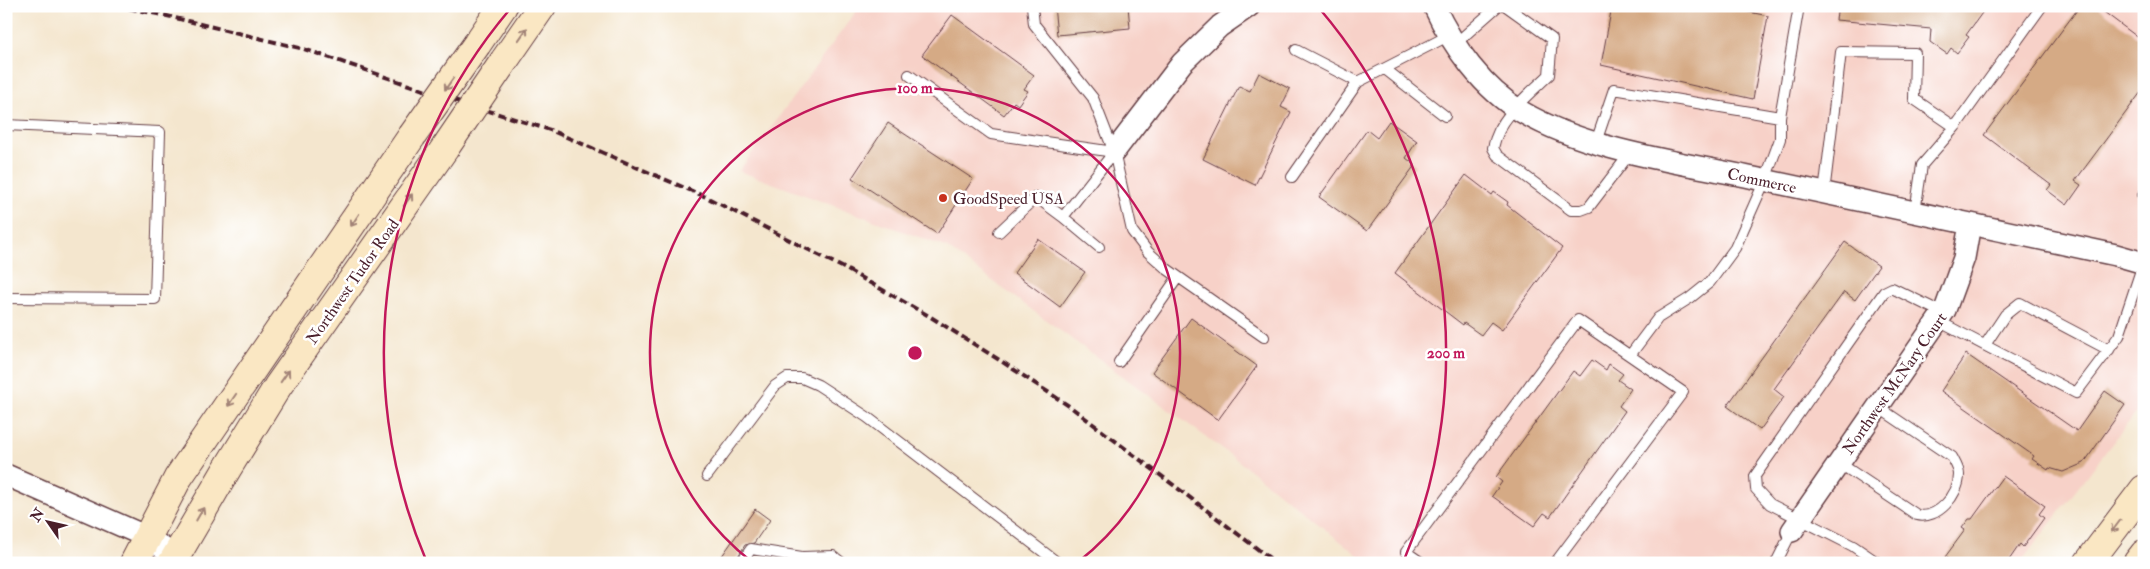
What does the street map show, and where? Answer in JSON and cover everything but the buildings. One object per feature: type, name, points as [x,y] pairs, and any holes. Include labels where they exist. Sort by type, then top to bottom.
[{"type":"street","name":"Northwest Tudor Road","points":[[134,563],[178,478],[503,6]]},
{"type":"street","name":"Northwest Tudor Road","points":[[177,561],[278,386],[542,6]]},
{"type":"street","points":[[1114,152],[1182,63],[1220,26],[1250,6]]},
{"type":"street","name":"Commerce","points":[[1434,6],[1452,40],[1489,87],[1516,107],[1572,136],[1632,151],[2143,262]]},
{"type":"street","name":"Northwest McNary Court","points":[[1796,524],[1941,317],[1964,258],[1970,224]]},
{"type":"street","points":[[6,475],[147,537],[177,561]]},
{"type":"street","points":[[2088,563],[2144,489]]},
{"type":"street","points":[[2137,563],[2144,554]]},
{"type":"lane","points":[[1032,6],[1034,24],[1093,98],[1114,152],[1132,231],[1148,252],[1178,277],[1264,336]]},
{"type":"lane","points":[[1292,177],[1358,82],[1452,40],[1498,6]]},
{"type":"lane","points":[[1506,6],[1552,39],[1549,75],[1516,107],[1499,129],[1494,148],[1497,155],[1571,210],[1581,210],[1589,207],[1632,151]]},
{"type":"lane","points":[[1631,354],[1658,318],[1690,298],[1710,282],[1735,248],[1765,180],[1780,139],[1780,117],[1798,6]]},
{"type":"lane","points":[[1915,212],[1922,165],[1955,127],[2042,6]]},
{"type":"lane","points":[[1296,50],[1358,82]]},
{"type":"lane","points":[[1824,193],[1841,52],[1915,54],[1914,99],[1955,127]]},
{"type":"lane","points":[[1385,69],[1445,116]]},
{"type":"lane","points":[[909,75],[991,134],[1114,152]]},
{"type":"lane","points":[[1596,142],[1614,88],[1780,117]]},
{"type":"lane","points":[[6,125],[160,132],[155,300],[6,298]]},
{"type":"lane","points":[[1063,217],[1114,152]]},
{"type":"lane","points":[[999,232],[1036,197],[1099,247]]},
{"type":"lane","points":[[1878,563],[1853,546],[1796,524],[1759,494],[1755,483],[1758,470],[1884,292],[1892,288],[1985,345],[2076,393],[2119,336],[2143,262]]},
{"type":"lane","points":[[1119,362],[1178,277]]},
{"type":"lane","points":[[1985,345],[2005,315],[2020,303],[2109,350]]},
{"type":"lane","points":[[1422,563],[1406,552],[1578,320],[1631,354],[1683,392],[1555,563]]},
{"type":"lane","points":[[707,476],[775,386],[788,378],[802,378],[818,384],[867,417],[1058,563]]},
{"type":"lane","points":[[1839,463],[1917,515],[1932,515],[1942,508],[1953,493],[1959,475],[1958,466],[1952,457],[1878,407]]},
{"type":"lane","points":[[1776,563],[1796,524]]},
{"type":"lane","points":[[741,563],[751,549],[802,557],[833,556],[842,563]]},
{"type":"shaded area","points":[[860,6],[2144,6],[2144,402],[2020,563],[1368,563],[1236,459],[946,247],[739,171]]},
{"type":"railway","points":[[117,6],[304,49],[444,97],[550,130],[706,197],[842,267],[929,316],[1001,361],[1072,408],[1276,563]]},
{"type":"place","name":"GoodSpeed USA","points":[[943,198]]}]
